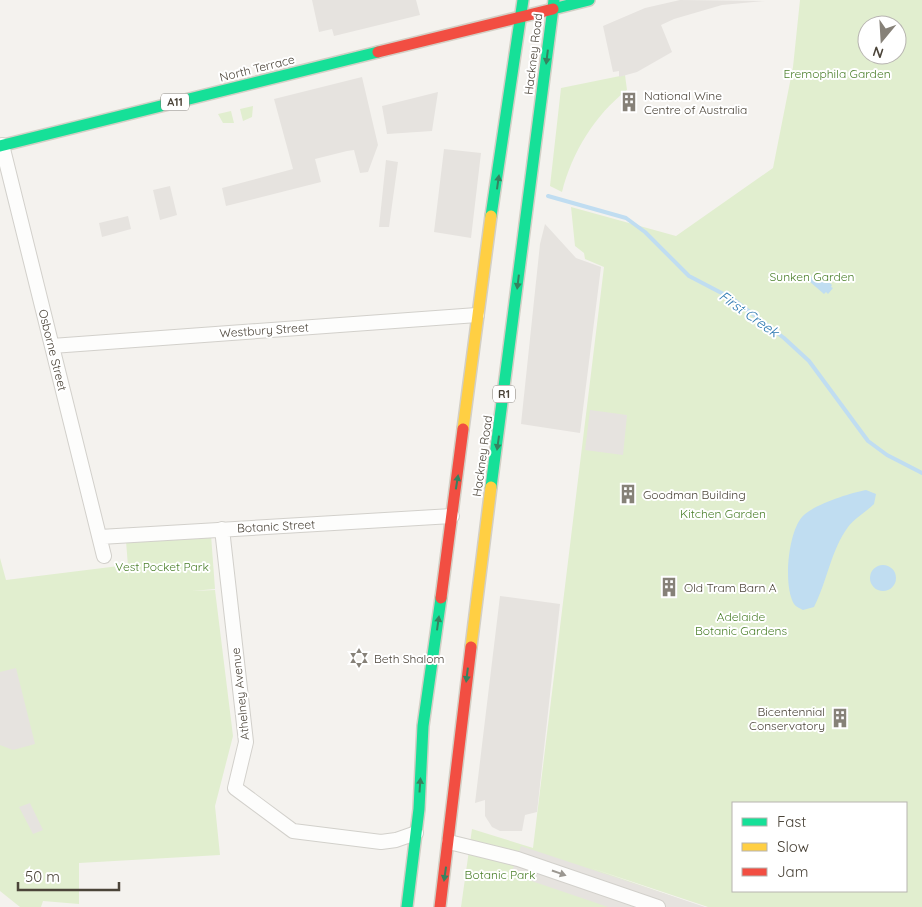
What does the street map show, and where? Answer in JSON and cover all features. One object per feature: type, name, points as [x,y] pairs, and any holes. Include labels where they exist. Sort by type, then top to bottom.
[{"type":"main road","name":"Hackney Road","points":[[407,907],[416,833],[423,726],[477,315],[523,0]]},
{"type":"main road","points":[[553,4],[588,0]]},
{"type":"main road","name":"Hackney Road","points":[[440,907],[467,676],[553,4]]},
{"type":"main road","name":"A11","points":[[521,17],[553,4]]},
{"type":"main road","name":"North Terrace","points":[[1,145],[521,17]]},
{"type":"main road","points":[[507,258],[521,253]]},
{"type":"main road","points":[[484,277],[496,268]]},
{"type":"main road","points":[[435,844],[449,842]]},
{"type":"street","name":"Osborne Street","points":[[1,145],[104,556]]},
{"type":"street","name":"Westbury Street","points":[[52,346],[477,315]]},
{"type":"street","name":"Botanic Street","points":[[100,537],[452,516]]},
{"type":"street","name":"Athelney Avenue","points":[[222,529],[246,742],[234,788],[293,830],[381,842],[396,840],[416,833]]},
{"type":"street","name":"Athelney Avenue","points":[[381,842],[402,852],[412,862]]},
{"type":"street","points":[[449,842],[518,859],[658,907]]},
{"type":"green space","name":"Adelaide Botanic Gardens","points":[[800,0],[922,0],[922,907],[708,907],[591,868],[703,907],[461,907],[472,829],[533,848],[604,267],[585,259],[584,253],[575,246],[571,207],[676,236],[773,168],[793,67]]},
{"type":"green space","points":[[625,75],[627,90],[615,100],[586,135],[566,177],[562,192],[550,186],[561,88]]},
{"type":"green space","points":[[253,106],[252,117],[243,121],[240,109]]},
{"type":"green space","points":[[231,111],[234,123],[223,123],[218,114]]},
{"type":"green space","name":"Vest Pocket Park","points":[[211,535],[215,589],[192,591],[215,590],[233,736],[215,806],[220,855],[79,863],[79,904],[43,901],[41,907],[20,907],[0,891],[0,558],[6,580],[127,565],[129,579],[126,541]]},
{"type":"shaded area","points":[[312,0],[416,0],[420,15],[334,36],[332,29],[319,32]]},
{"type":"shaded area","points":[[680,0],[765,1],[722,5],[674,19],[661,25],[672,52],[637,72],[619,77],[619,71],[613,72],[603,26],[645,8]]},
{"type":"shaded area","points":[[362,77],[378,145],[368,172],[360,173],[354,150],[347,151],[315,159],[321,182],[226,206],[222,188],[293,169],[274,99]]},
{"type":"shaded area","points":[[438,92],[432,131],[387,134],[382,106]]},
{"type":"shaded area","points":[[444,149],[481,153],[471,238],[434,232]]},
{"type":"shaded area","points":[[386,160],[398,162],[389,227],[379,227]]},
{"type":"shaded area","points":[[170,186],[177,215],[160,220],[153,190]]},
{"type":"shaded area","points":[[128,216],[131,229],[102,237],[99,223]]},
{"type":"shaded area","points":[[545,224],[576,258],[601,267],[580,433],[521,424],[540,244]]},
{"type":"shaded area","points":[[590,410],[627,415],[623,455],[585,450]]},
{"type":"shaded area","points":[[500,596],[560,604],[537,812],[525,815],[522,831],[500,831],[492,827],[485,816],[485,800],[475,803]]},
{"type":"shaded area","points":[[16,668],[35,744],[13,750],[0,745],[0,672]]},
{"type":"shaded area","points":[[30,803],[43,830],[33,834],[19,807]]},
{"type":"shaded area","points":[[521,846],[705,907],[608,907],[511,874]]},
{"type":"water","points":[[814,272],[816,274],[818,272],[832,285],[831,287],[833,288],[828,294],[826,292],[824,294],[809,281]]},
{"type":"water","points":[[866,490],[876,494],[874,504],[848,527],[842,536],[814,607],[803,610],[797,607],[791,596],[788,573],[790,547],[797,525],[802,517],[814,508],[841,497]]},
{"type":"water","points":[[883,565],[892,569],[896,578],[892,587],[883,591],[874,587],[870,578],[874,569]]},
{"type":"waterway","name":"First Creek","points":[[548,196],[626,218],[645,232],[689,276],[733,299],[784,338],[809,361],[868,441],[887,455],[922,473]]},
{"type":"traffic: fast","points":[[491,216],[523,0]]},
{"type":"traffic: fast","points":[[491,487],[554,0]]},
{"type":"traffic: fast","points":[[553,9],[589,0]]},
{"type":"traffic: fast","points":[[0,146],[378,52]]},
{"type":"traffic: fast","points":[[407,907],[419,809],[423,726],[441,598]]},
{"type":"traffic: slow","points":[[463,429],[491,216]]},
{"type":"traffic: slow","points":[[471,647],[491,487]]},
{"type":"traffic: jam","points":[[378,52],[553,9]]},
{"type":"traffic: jam","points":[[441,598],[463,429]]},
{"type":"traffic: jam","points":[[440,907],[471,647]]},
{"type":"place","name":"National Wine Centre of Australia","points":[[629,102]]},
{"type":"place","name":"Goodman Building","points":[[628,494]]},
{"type":"place","name":"Old Tram Barn A","points":[[669,587]]},
{"type":"place","name":"Beth Shalom","points":[[359,658]]},
{"type":"place","name":"Bicentennial Conservatory","points":[[840,718]]},
{"type":"park label","name":"Eremophila Garden","points":[[837,73]]},
{"type":"park label","name":"Sunken Garden","points":[[812,276]]},
{"type":"park label","name":"Kitchen Garden","points":[[723,513]]},
{"type":"park label","name":"Botanic Park","points":[[500,874]]}]
